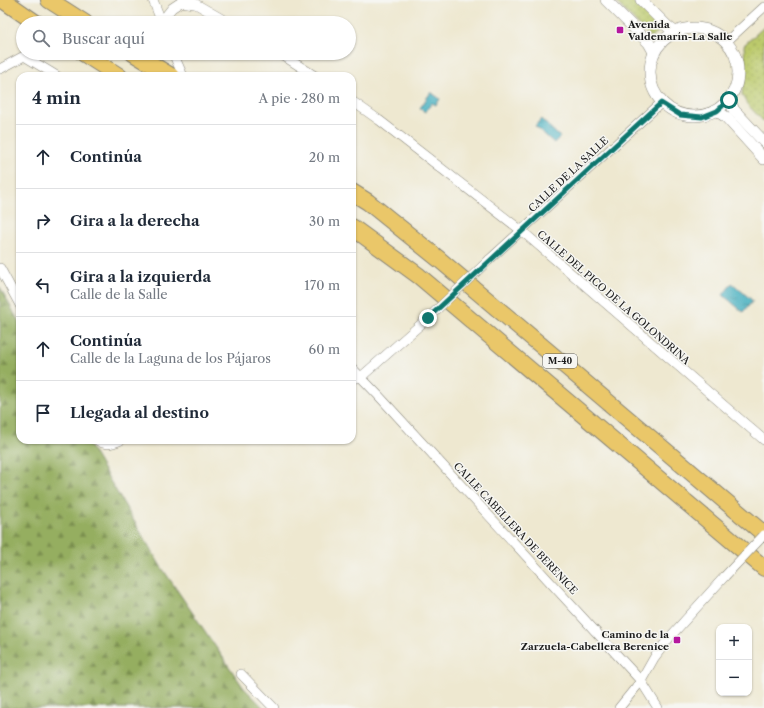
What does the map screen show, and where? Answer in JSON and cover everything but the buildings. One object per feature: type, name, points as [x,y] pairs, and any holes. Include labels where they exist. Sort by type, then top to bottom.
[{"type":"highway","points":[[3,0],[26,16]]},
{"type":"highway","points":[[49,0],[74,16]]},
{"type":"highway","points":[[94,60],[113,72]]},
{"type":"highway","points":[[144,60],[164,72]]},
{"type":"highway","name":"M-40","points":[[356,194],[368,202],[440,260],[764,534]]},
{"type":"highway","name":"M-40","points":[[356,230],[419,276],[764,568]]},
{"type":"highway","points":[[614,407],[764,524]]},
{"type":"street","points":[[153,0],[160,16]]},
{"type":"street","points":[[189,0],[217,16]]},
{"type":"street","points":[[606,0],[649,43],[654,52]]},
{"type":"street","points":[[641,0],[675,32]]},
{"type":"street","points":[[166,16],[172,8],[181,2],[198,5]]},
{"type":"street","points":[[726,42],[764,7]]},
{"type":"street","points":[[689,28],[709,30],[726,42],[735,55],[738,68],[736,85],[729,100],[717,111],[702,117],[680,115],[661,103],[651,86],[649,68],[654,52],[662,41],[675,32],[689,28]]},
{"type":"street","points":[[0,69],[17,60]]},
{"type":"street","points":[[31,60],[51,72]]},
{"type":"street","points":[[176,60],[181,72]]},
{"type":"street","points":[[290,60],[309,72]]},
{"type":"street","points":[[729,100],[734,110],[764,142]]},
{"type":"street","name":"CALLE DE LA SALLE","points":[[356,378],[428,318],[489,260],[661,103]]},
{"type":"street","name":"CALLE DEL PICO DE LA GOLONDRINA","points":[[356,104],[522,231],[764,440]]},
{"type":"street","points":[[717,111],[726,118],[764,159]]},
{"type":"street","points":[[0,268],[16,298]]},
{"type":"street","name":"CALLE CABELLERA DE BERENICE","points":[[356,378],[641,681],[658,708]]},
{"type":"street","points":[[619,708],[641,681],[654,658],[669,638],[724,576],[764,534]]},
{"type":"street","points":[[241,674],[274,708]]},
{"type":"green space","points":[[614,0],[632,0],[661,29],[651,38]]},
{"type":"green space","points":[[764,27],[764,122],[747,104],[742,95],[745,69],[744,45]]},
{"type":"green space","points":[[0,287],[16,317],[16,444],[88,444],[160,565],[243,687],[264,708],[0,708]]},
{"type":"water","points":[[431,92],[440,99],[436,105],[432,103],[425,112],[420,108]]},
{"type":"water","points":[[541,119],[560,137],[554,143],[535,126]]},
{"type":"water","points":[[732,283],[753,301],[743,312],[723,295]]},
{"type":"place","name":"Avenida Valdemarín-La Salle","points":[[620,30]]},
{"type":"place","name":"Camino de la Zarzuela-Cabellera Berenice","points":[[677,640]]},
{"type":"route","points":[[428,318],[489,260],[661,103],[680,115],[702,117],[717,111],[729,100]]}]
